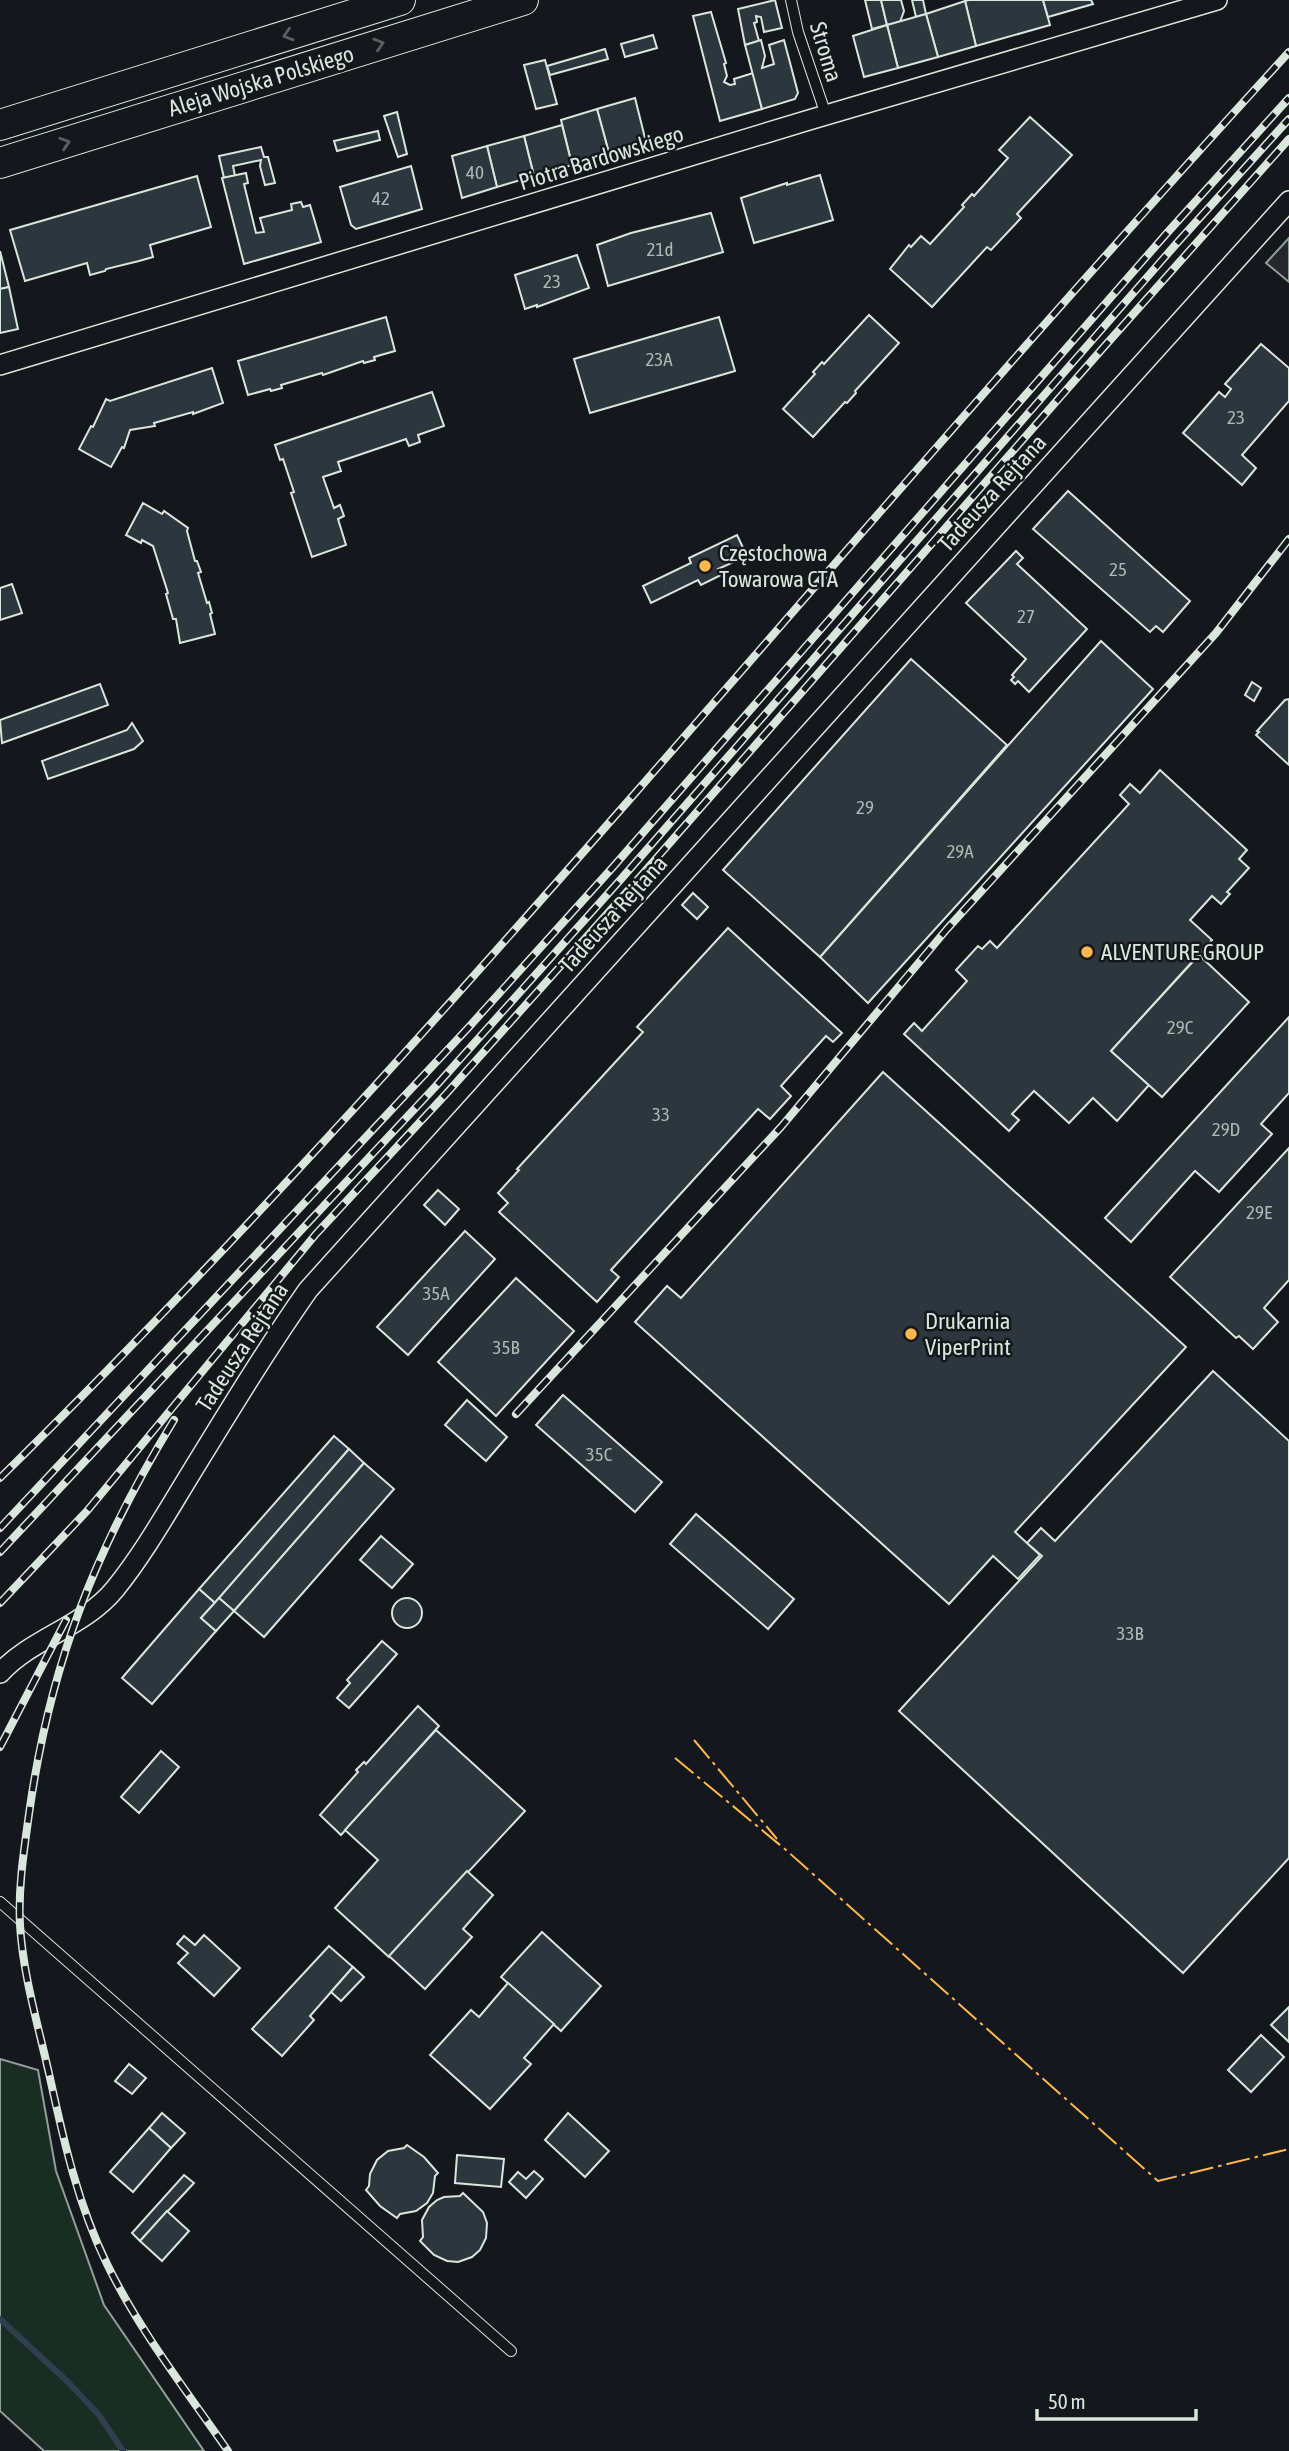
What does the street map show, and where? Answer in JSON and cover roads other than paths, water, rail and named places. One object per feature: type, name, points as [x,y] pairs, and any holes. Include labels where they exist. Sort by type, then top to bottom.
[{"type":"main road","name":"Aleja Wojska Polskiego","points":[[0,125],[400,0]]},
{"type":"main road","name":"Aleja Wojska Polskiego","points":[[0,163],[523,0]]},
{"type":"street","name":"Piotra Bardowskiego","points":[[0,365],[826,115],[1217,0]]},
{"type":"street","name":"Tadeusza Rejtana","points":[[0,1673],[18,1657],[91,1610],[114,1590],[148,1542],[270,1344],[308,1290],[1289,201]]},
{"type":"lane","name":"Stroma","points":[[791,0],[798,32],[826,115]]},
{"type":"lane","points":[[0,1902],[511,2351]]},
{"type":"waterway","points":[[0,2319],[99,2415],[123,2451]]},
{"type":"railway","points":[[0,1478],[165,1311],[404,1054],[1042,327],[1289,52]]},
{"type":"railway","points":[[0,1528],[468,1028],[613,867],[1167,233],[1289,98]]},
{"type":"railway","points":[[0,1552],[435,1087],[1289,119]]},
{"type":"railway","points":[[0,1603],[87,1511],[316,1234],[633,885],[1289,139]]},
{"type":"railway","points":[[516,1414],[781,1127],[947,929],[1216,633],[1289,539]]},
{"type":"railway","points":[[174,1420],[146,1467],[99,1561],[64,1657],[38,1759],[23,1855],[20,1925],[32,2002],[67,2149],[97,2242],[134,2312],[228,2451]]},
{"type":"railway","points":[[0,1747],[66,1620]]},
{"type":"place","name":"Częstochowa Towarowa CTA","points":[[705,566]]},
{"type":"place","name":"ALVENTURE GROUP","points":[[1087,952]]},
{"type":"place","name":"Drukarnia ViperPrint","points":[[911,1334]]}]
